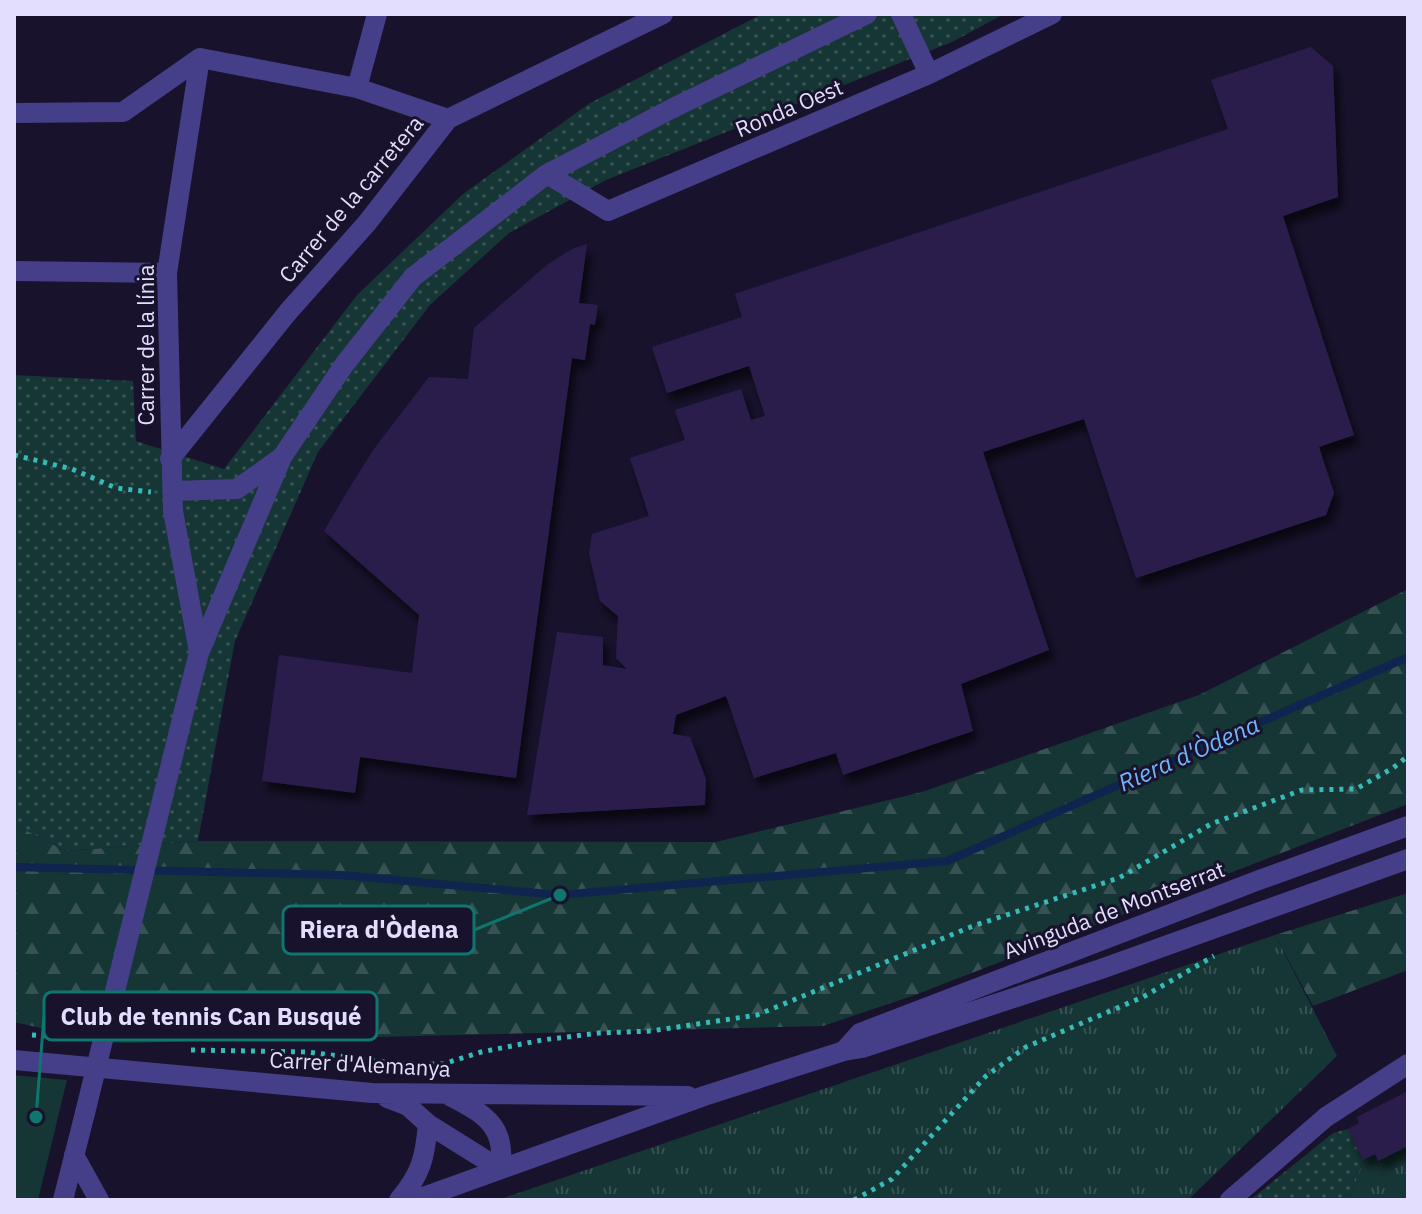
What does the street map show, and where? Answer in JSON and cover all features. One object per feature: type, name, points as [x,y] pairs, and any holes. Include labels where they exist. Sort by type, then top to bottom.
[{"type":"street","points":[[357,88],[377,14]]},
{"type":"street","name":"Carrer de la carretera","points":[[170,459],[288,312],[367,223],[448,119],[663,14]]},
{"type":"street","points":[[63,1200],[199,653],[282,457],[344,365],[413,277],[547,174],[673,108],[867,14]]},
{"type":"street","points":[[901,14],[929,74]]},
{"type":"street","name":"Ronda Oest","points":[[547,174],[608,211],[929,74],[1052,14]]},
{"type":"street","points":[[14,113],[123,112],[200,58],[357,88],[448,119]]},
{"type":"street","name":"Carrer de la línia","points":[[199,653],[173,511],[167,273],[200,58]]},
{"type":"street","points":[[14,271],[167,273]]},
{"type":"street","points":[[172,491],[237,489],[282,457]]},
{"type":"street","name":"Avinguda de Montserrat","points":[[844,1051],[860,1033],[1408,826]]},
{"type":"street","name":"Avinguda de Montserrat","points":[[415,1200],[704,1096],[1071,979],[1408,859]]},
{"type":"street","name":"Carrer d'Alemanya","points":[[14,1060],[372,1093],[704,1096]]},
{"type":"street","points":[[1230,1200],[1326,1117],[1408,1064]]},
{"type":"street","points":[[372,1093],[408,1106],[428,1124],[500,1169],[503,1150],[485,1116],[445,1094]]},
{"type":"street","points":[[399,1200],[414,1182],[425,1157],[428,1124]]},
{"type":"street","points":[[74,1155],[99,1200]]},
{"type":"path","points":[[14,455],[72,469],[116,488],[139,492],[172,491]]},
{"type":"path","points":[[180,1050],[307,1052],[400,1064],[443,1064],[481,1052],[542,1040],[651,1031],[757,1015],[973,926],[1119,878],[1211,824],[1236,814],[1302,790],[1356,789],[1408,756]]},
{"type":"path","points":[[854,1200],[892,1179],[986,1076],[1026,1047],[1143,997],[1216,955],[1235,921]]},
{"type":"path","points":[[28,1035],[84,1039]]},
{"type":"green space","points":[[762,14],[1004,14],[952,42],[606,180],[509,233],[430,305],[318,452],[235,641],[198,841],[65,851],[14,824],[14,375],[133,381],[136,441],[224,469],[357,295],[463,194],[590,103]]},
{"type":"green space","points":[[1408,589],[1408,804],[915,995],[823,1026],[126,1043],[103,1042],[14,1022],[14,824],[65,851],[198,841],[716,842],[922,792],[1199,695]]},
{"type":"green space","points":[[1408,893],[1408,970],[1313,1006],[1275,935]]},
{"type":"green space","points":[[1275,935],[1337,1056],[1188,1200],[498,1200]]},
{"type":"green space","points":[[14,1075],[67,1080],[38,1200],[14,1200]]},
{"type":"green space","points":[[1348,1129],[1363,1160],[1350,1200],[1250,1200],[1333,1133]]},
{"type":"green space","points":[[1408,1146],[1408,1200],[1350,1200],[1363,1160],[1375,1154],[1378,1160]]},
{"type":"building","points":[[1311,47],[1333,66],[1338,197],[1283,216],[1354,435],[1319,447],[1334,493],[1326,515],[1136,578],[1084,419],[983,452],[1049,650],[961,684],[973,731],[843,775],[836,753],[754,778],[726,696],[676,715],[673,734],[690,737],[706,779],[705,805],[527,815],[557,632],[603,637],[603,665],[627,669],[616,658],[618,616],[600,601],[589,554],[592,534],[649,516],[630,458],[685,440],[675,410],[741,389],[751,420],[765,416],[749,366],[667,393],[652,347],[742,317],[735,294],[1228,129],[1211,80]]},
{"type":"building","points":[[587,244],[579,303],[598,305],[595,325],[590,324],[585,360],[572,358],[516,778],[360,757],[355,793],[262,781],[279,655],[412,673],[419,615],[324,531],[350,487],[374,449],[429,377],[468,379],[474,328],[548,264]]},
{"type":"building","points":[[1408,1091],[1408,1146],[1378,1161],[1375,1154],[1363,1160],[1348,1129],[1359,1123],[1357,1117]]},
{"type":"waterway","name":"Riera d'Òdena","points":[[14,867],[341,875],[560,895],[947,861],[1408,657]]},
{"type":"place","name":"Riera d'Òdena","points":[[560,895]]},
{"type":"place","name":"Club de tennis Can Busqué","points":[[36,1117]]}]
